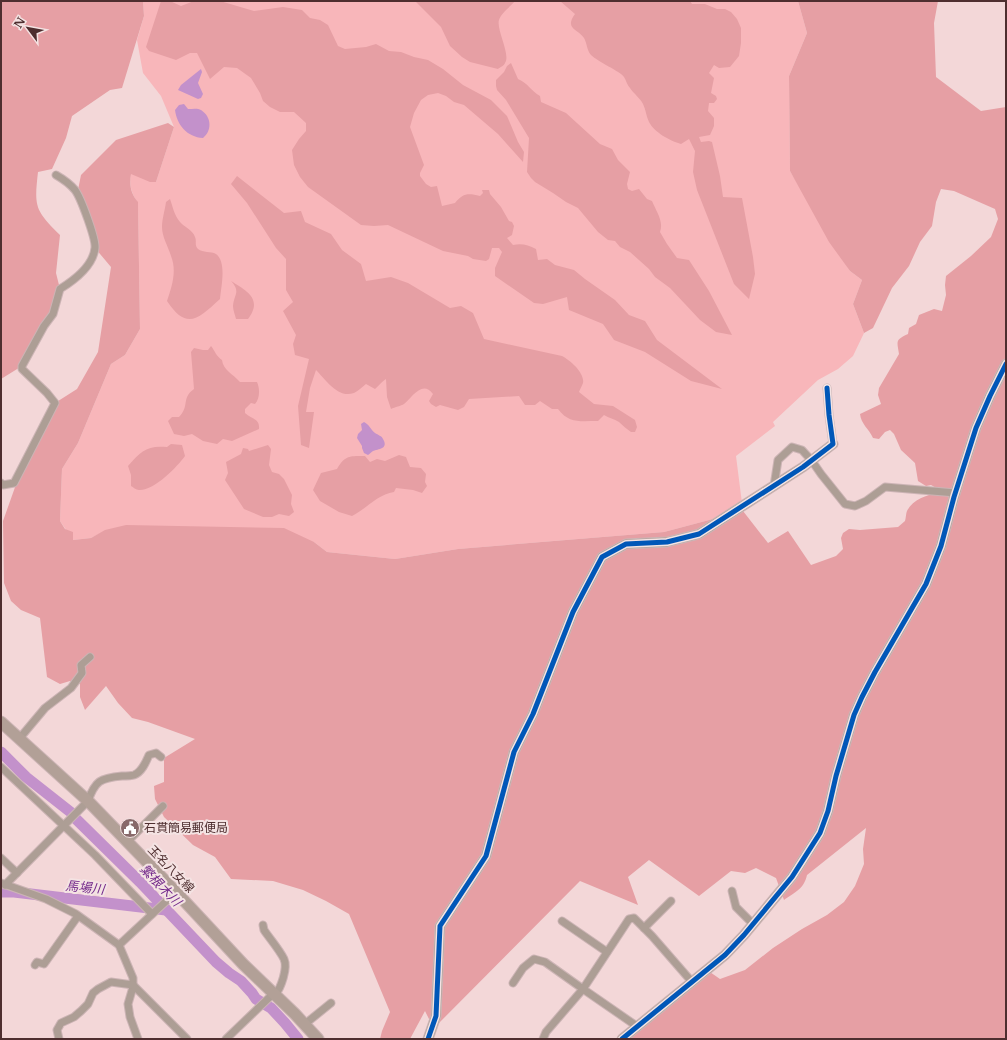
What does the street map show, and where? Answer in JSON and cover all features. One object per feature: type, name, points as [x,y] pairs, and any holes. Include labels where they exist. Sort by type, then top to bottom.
[{"type":"main road","name":"玉名八女線","points":[[1,722],[84,805],[127,842],[273,995],[318,1039]]},
{"type":"street","points":[[1,483],[14,483],[55,403],[22,369],[22,366],[44,326],[53,314],[60,289],[77,278],[91,260],[95,248],[92,232],[77,192],[71,185],[56,175]]},
{"type":"street","points":[[622,1039],[725,955],[792,877],[820,833],[828,811],[840,761],[854,715],[875,672],[926,584],[941,546],[976,428],[1006,364]]},
{"type":"street","points":[[428,1039],[436,1016],[440,926],[486,856],[514,752],[533,714],[573,612],[602,557],[626,544],[667,542],[699,534],[812,461],[834,444],[829,415],[827,388]]},
{"type":"street","points":[[774,486],[778,460],[792,447],[802,450],[812,461],[820,474],[846,504],[856,506],[866,502],[886,487],[956,493]]},
{"type":"street","points":[[19,739],[46,708],[71,688],[82,673],[81,665],[90,657]]},
{"type":"street","points":[[3,884],[17,873],[84,805],[97,782],[117,776],[135,775],[142,769],[149,756],[156,753],[161,757]]},
{"type":"street","points":[[1,767],[95,855],[152,914]]},
{"type":"street","points":[[127,842],[163,806]]},
{"type":"street","points":[[1,858],[17,873]]},
{"type":"street","points":[[3,884],[46,899],[78,916],[119,945],[133,978],[133,985],[128,1004],[130,1017],[138,1039]]},
{"type":"street","points":[[732,891],[736,907],[753,924]]},
{"type":"street","points":[[119,945],[175,892]]},
{"type":"street","points":[[644,928],[671,901]]},
{"type":"street","points":[[34,965],[37,962],[44,964],[78,916]]},
{"type":"street","points":[[543,1039],[546,1032],[583,989],[629,919],[634,918],[644,928],[692,982]]},
{"type":"street","points":[[562,921],[608,952]]},
{"type":"street","points":[[226,1039],[280,989],[284,977],[285,961],[264,930],[263,925]]},
{"type":"street","points":[[513,983],[523,968],[534,959],[545,962],[638,1027]]},
{"type":"street","points":[[59,1039],[57,1030],[61,1023],[74,1017],[88,1004],[98,989],[111,982],[133,985],[187,1039]]},
{"type":"street","points":[[304,1024],[331,1004]]},
{"type":"shaded area","points":[[1,1],[143,1],[144,16],[122,88],[110,90],[72,116],[66,138],[52,169],[38,172],[36,193],[38,207],[45,220],[60,235],[56,273],[60,289],[53,314],[22,366],[1,379]]},
{"type":"shaded area","points":[[143,1],[798,1],[807,33],[789,76],[790,171],[850,271],[862,280],[853,304],[864,333],[853,356],[838,369],[818,380],[773,422],[775,426],[736,456],[743,511],[664,532],[458,549],[395,559],[327,552],[314,542],[105,531],[91,538],[73,540],[60,521],[62,469],[78,443],[111,364],[125,355],[140,329],[138,203],[131,188],[131,173],[156,182],[174,127],[161,96],[143,73],[137,40],[144,16]]},
{"type":"shaded area","points":[[161,1],[170,1],[181,6],[194,1],[220,1],[254,11],[283,7],[302,10],[310,18],[320,20],[328,25],[338,46],[345,49],[366,47],[376,44],[389,51],[401,52],[428,60],[443,69],[463,85],[491,100],[507,116],[524,152],[523,162],[498,134],[464,105],[454,102],[446,96],[438,93],[428,95],[421,100],[414,113],[410,127],[424,165],[420,176],[426,184],[431,187],[437,186],[442,206],[455,203],[461,197],[466,195],[472,194],[480,196],[483,193],[482,190],[489,190],[490,194],[514,226],[512,235],[507,238],[513,245],[522,244],[530,246],[536,249],[538,260],[547,259],[555,265],[574,270],[615,300],[629,315],[645,321],[657,340],[722,389],[691,381],[645,352],[614,340],[603,324],[569,310],[567,297],[543,304],[534,303],[495,276],[495,268],[502,252],[499,248],[492,248],[489,259],[486,261],[473,259],[468,256],[443,251],[388,225],[361,225],[308,187],[300,177],[294,165],[292,150],[306,131],[306,123],[294,112],[280,112],[270,107],[263,101],[251,78],[237,68],[224,67],[210,79],[197,53],[190,53],[176,60],[149,51],[146,47]]},
{"type":"shaded area","points":[[415,1],[515,1],[504,12],[499,20],[506,54],[506,59],[503,66],[498,69],[470,62],[462,57],[450,46],[441,27]]},
{"type":"shaded area","points":[[560,1],[690,1],[692,4],[705,4],[717,9],[725,9],[731,12],[737,19],[741,28],[739,56],[730,67],[719,68],[714,65],[709,73],[714,78],[711,93],[716,96],[717,99],[714,103],[709,103],[708,111],[714,118],[714,126],[710,135],[699,137],[701,142],[712,142],[723,197],[742,198],[755,274],[749,299],[734,284],[697,190],[693,172],[695,151],[689,139],[681,144],[672,141],[658,133],[651,126],[642,102],[629,87],[624,77],[594,58],[588,49],[584,38],[571,26],[572,19],[575,14]]},
{"type":"shaded area","points":[[798,1],[938,1],[934,23],[936,77],[981,111],[1006,107],[1006,1039],[623,1039],[707,970],[720,979],[745,970],[773,948],[827,915],[844,902],[855,886],[864,864],[863,849],[866,828],[807,875],[804,884],[784,900],[776,878],[756,868],[745,873],[731,871],[699,896],[649,860],[628,877],[638,905],[580,881],[438,1024],[429,1019],[425,1011],[410,1039],[380,1039],[390,1012],[349,914],[303,890],[273,881],[231,879],[215,857],[193,845],[164,817],[155,799],[154,786],[164,782],[164,758],[195,739],[148,722],[132,718],[118,703],[106,686],[85,710],[80,697],[80,684],[70,681],[60,684],[47,677],[40,618],[21,610],[11,601],[4,583],[3,521],[24,462],[55,403],[77,389],[98,352],[111,267],[95,248],[78,190],[81,175],[116,140],[168,123],[174,127],[156,182],[150,182],[131,174],[131,189],[138,202],[140,329],[125,355],[111,364],[78,443],[62,469],[60,521],[65,529],[73,532],[73,540],[91,538],[105,530],[126,525],[284,528],[314,542],[327,552],[395,559],[458,549],[664,532],[743,511],[768,543],[788,531],[811,565],[836,556],[843,549],[841,538],[843,533],[849,529],[860,530],[898,527],[905,521],[907,511],[912,504],[924,497],[937,493],[934,486],[926,486],[918,481],[915,463],[901,450],[894,434],[890,430],[885,432],[879,439],[873,438],[862,421],[860,414],[881,404],[878,395],[879,388],[899,354],[898,341],[908,334],[909,328],[916,324],[919,315],[934,309],[942,311],[946,295],[946,276],[971,256],[991,237],[998,219],[995,209],[954,191],[941,189],[936,202],[932,226],[920,242],[909,266],[892,288],[873,328],[864,333],[853,304],[862,280],[850,271],[829,242],[790,171],[789,76],[807,33]]},
{"type":"shaded area","points":[[511,63],[518,79],[540,96],[541,102],[566,113],[600,144],[612,149],[618,160],[630,172],[627,184],[628,189],[632,191],[639,189],[647,199],[652,201],[660,220],[660,232],[667,244],[677,258],[689,260],[709,291],[732,335],[716,332],[700,320],[670,288],[655,277],[649,269],[630,252],[620,247],[615,241],[608,240],[598,232],[578,208],[566,202],[531,178],[527,172],[529,138],[506,100],[497,90],[496,86],[496,80]]},
{"type":"shaded area","points":[[201,69],[202,72],[198,83],[203,94],[201,98],[198,99],[178,90],[181,85]]},
{"type":"shaded area","points":[[184,104],[188,109],[201,110],[207,116],[210,124],[208,132],[203,138],[188,133],[178,121],[175,110],[179,105]]},
{"type":"shaded area","points":[[237,176],[284,213],[301,211],[305,222],[331,234],[342,250],[361,264],[366,281],[391,277],[408,283],[450,308],[461,306],[473,313],[484,339],[562,356],[573,364],[582,375],[583,383],[579,392],[594,404],[613,406],[635,420],[637,427],[635,432],[631,432],[619,422],[604,415],[598,421],[576,421],[566,417],[558,409],[552,409],[540,401],[535,405],[525,405],[519,396],[469,399],[464,407],[458,410],[440,405],[436,407],[429,401],[433,394],[429,390],[421,389],[404,404],[391,409],[387,397],[386,379],[375,389],[366,384],[356,392],[348,394],[337,391],[316,370],[310,388],[306,412],[314,412],[309,448],[301,445],[298,406],[309,359],[295,355],[293,344],[296,335],[283,311],[293,302],[286,290],[286,259],[276,248],[247,203],[231,184]]},
{"type":"shaded area","points":[[170,199],[178,219],[196,238],[196,246],[198,249],[216,254],[221,263],[222,275],[220,299],[205,312],[193,319],[187,319],[181,316],[167,301],[172,284],[174,267],[163,234],[162,221],[166,202]]},
{"type":"shaded area","points":[[231,281],[243,288],[251,296],[254,306],[248,319],[236,319],[233,306],[236,288]]},
{"type":"shaded area","points":[[211,346],[222,360],[224,367],[240,382],[257,382],[259,388],[258,399],[255,404],[251,403],[245,409],[245,413],[257,421],[259,429],[232,441],[223,439],[217,444],[203,441],[192,434],[184,436],[174,434],[168,421],[172,417],[179,417],[184,409],[186,399],[190,392],[194,389],[191,352],[194,348],[208,350]]},
{"type":"shaded area","points":[[364,422],[368,424],[375,433],[382,437],[385,445],[384,447],[373,451],[368,455],[364,453],[357,438],[358,434],[362,430],[361,424]]},
{"type":"shaded area","points":[[171,444],[182,445],[185,456],[177,466],[165,478],[151,487],[139,490],[131,486],[131,475],[128,466],[145,450],[154,447],[167,447]]},
{"type":"shaded area","points":[[268,445],[271,449],[269,465],[272,472],[279,474],[284,479],[292,495],[291,504],[294,512],[289,516],[279,514],[272,517],[263,517],[244,509],[225,480],[228,473],[226,462],[241,454],[243,448],[248,449],[249,451]]},
{"type":"shaded area","points":[[399,455],[406,457],[410,467],[421,468],[426,474],[425,482],[427,486],[422,493],[413,490],[396,488],[394,492],[388,493],[377,499],[352,516],[339,512],[320,501],[313,490],[321,473],[337,469],[348,457],[365,456],[370,462],[377,459],[385,461]]},
{"type":"waterway","name":"繁根木川","points":[[1,752],[26,777],[73,814],[74,817],[140,882],[216,962],[241,981],[256,999],[271,1008],[298,1039]]},
{"type":"waterway","name":"馬場川","points":[[1,892],[14,892],[166,910]]},
{"type":"cycle path","points":[[622,1039],[725,955],[744,935],[792,877],[820,833],[828,811],[836,776],[854,715],[875,672],[926,584],[941,546],[954,497],[976,428],[1006,364]]},
{"type":"cycle path","points":[[428,1039],[436,1016],[440,926],[486,856],[514,752],[533,714],[573,612],[602,557],[626,544],[667,542],[699,534],[803,467],[833,444],[827,388]]},
{"type":"place","name":"石貫簡易郵便局","points":[[130,828]]}]
